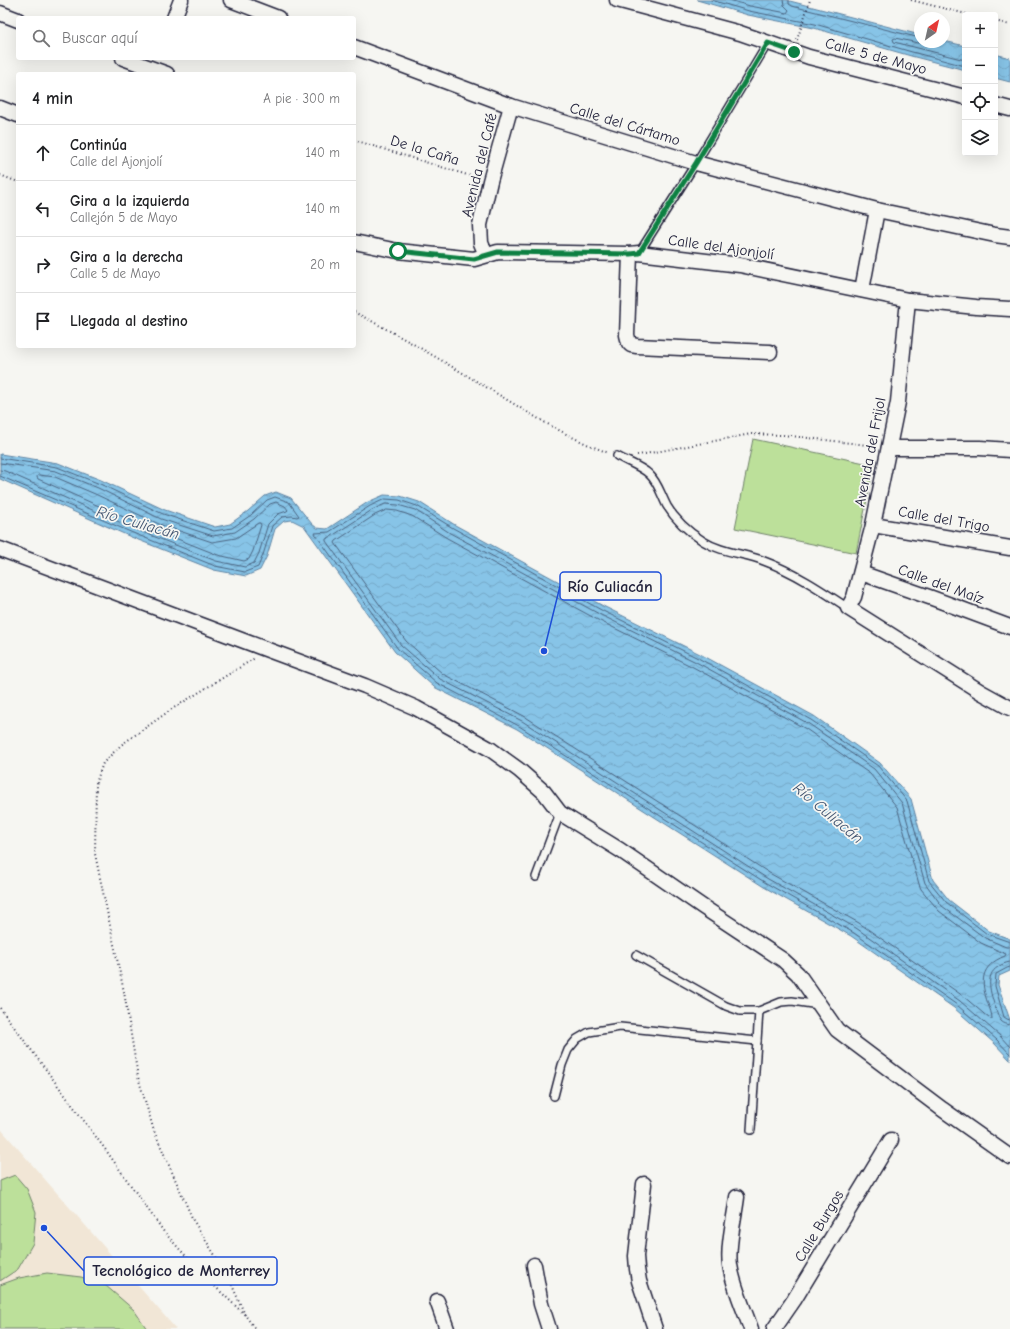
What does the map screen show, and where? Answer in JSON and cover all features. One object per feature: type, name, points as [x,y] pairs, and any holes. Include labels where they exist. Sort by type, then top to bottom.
[{"type":"street","points":[[175,16],[181,0]]},
{"type":"street","points":[[231,0],[273,16]]},
{"type":"street","name":"Calle 5 de Mayo","points":[[617,0],[740,33],[810,57],[962,96]]},
{"type":"street","points":[[0,13],[16,19]]},
{"type":"street","name":"Calle del Cártamo","points":[[356,47],[511,106],[696,163],[877,210],[1010,237]]},
{"type":"street","points":[[129,60],[158,69]]},
{"type":"street","name":"Avenida del Café","points":[[486,255],[481,243],[480,225],[490,181],[511,106]]},
{"type":"street","points":[[998,106],[1010,109]]},
{"type":"street","points":[[0,108],[16,114]]},
{"type":"street","points":[[862,290],[877,210]]},
{"type":"street","name":"Calle del Ajonjolí","points":[[356,242],[398,251],[474,259],[498,252],[634,254],[740,265],[908,300],[976,308],[1010,309]]},
{"type":"street","points":[[634,254],[627,335],[631,345],[770,352]]},
{"type":"street","name":"Avenida del Frijol","points":[[848,608],[854,597],[873,524],[898,402],[908,300]]},
{"type":"street","points":[[889,448],[980,448],[1010,450]]},
{"type":"street","name":"Calle del Trigo","points":[[873,524],[1010,548]]},
{"type":"street","points":[[0,549],[365,686],[416,708],[490,749],[519,770],[544,792],[560,813],[620,850],[702,907],[783,960],[798,974],[837,1030],[942,1109],[1010,1157]]},
{"type":"street","name":"Calle del Maíz","points":[[861,573],[1010,627]]},
{"type":"street","points":[[848,608],[981,692],[1010,708]]},
{"type":"street","name":"Calle Burgos","points":[[774,1329],[794,1300],[891,1140]]},
{"type":"street","points":[[644,1184],[636,1256],[637,1270],[639,1281],[655,1329]]},
{"type":"street","points":[[737,1197],[730,1247],[730,1263],[732,1276],[751,1329]]},
{"type":"street","points":[[534,1264],[540,1304],[549,1329]]},
{"type":"street","points":[[438,1301],[447,1329]]},
{"type":"lane","points":[[634,254],[696,163],[768,43]]},
{"type":"lane","points":[[617,456],[649,474],[667,506],[689,532],[705,542],[729,553],[749,555],[784,569],[848,608]]},
{"type":"lane","points":[[536,877],[560,813]]},
{"type":"lane","points":[[636,955],[726,1006],[740,1011],[759,1011],[781,1002],[792,1001],[821,1005]]},
{"type":"lane","points":[[751,1130],[759,1011]]},
{"type":"lane","points":[[554,1096],[562,1065],[568,1050],[577,1039],[589,1032],[620,1027],[757,1041]]},
{"type":"path","points":[[796,45],[810,0]]},
{"type":"path","points":[[911,0],[962,13]]},
{"type":"path","points":[[998,22],[1010,25]]},
{"type":"path","name":"De la Caña","points":[[356,141],[490,181]]},
{"type":"path","points":[[0,175],[16,181]]},
{"type":"path","points":[[356,313],[452,366],[540,420],[591,446],[617,456],[645,454],[751,434],[783,435],[889,448]]},
{"type":"path","points":[[245,1315],[228,1276],[193,1220],[154,1131],[138,1077],[124,992],[95,854],[96,783],[104,763],[121,745],[172,709],[268,650]]},
{"type":"path","points":[[0,1008],[105,1149],[164,1232],[204,1276],[245,1315],[255,1329]]},
{"type":"shaded area","points":[[0,1128],[176,1329],[0,1329]]},
{"type":"green space","points":[[753,439],[874,465],[856,553],[735,528]]},
{"type":"green space","points":[[15,1175],[27,1189],[36,1212],[33,1243],[18,1269],[0,1281],[0,1181]]},
{"type":"green space","points":[[47,1273],[81,1277],[105,1285],[134,1310],[147,1329],[0,1329],[0,1285],[19,1278]]},
{"type":"water","points":[[697,0],[786,0],[914,33],[914,48],[950,48],[950,42],[962,45],[962,69],[814,28],[748,15]]},
{"type":"water","points":[[998,55],[1010,58],[1010,82],[998,79]]},
{"type":"water","points":[[0,454],[58,463],[101,480],[165,510],[215,527],[230,524],[265,496],[276,492],[291,498],[317,528],[327,529],[368,502],[384,495],[400,496],[419,502],[455,525],[605,607],[700,654],[814,716],[880,763],[911,799],[933,880],[949,900],[989,931],[1010,939],[1010,971],[999,976],[998,985],[1010,1020],[1010,1060],[994,1043],[954,1008],[851,936],[764,887],[517,729],[434,687],[395,652],[304,526],[292,520],[284,521],[275,529],[267,556],[260,570],[246,576],[214,570],[131,537],[0,479]]},
{"type":"place","name":"Río Culiacán","points":[[544,651]]},
{"type":"place","name":"Tecnológico de Monterrey","points":[[44,1228]]},
{"type":"route","points":[[398,251],[474,259],[498,252],[639,253],[696,163],[768,43],[794,52]]}]
